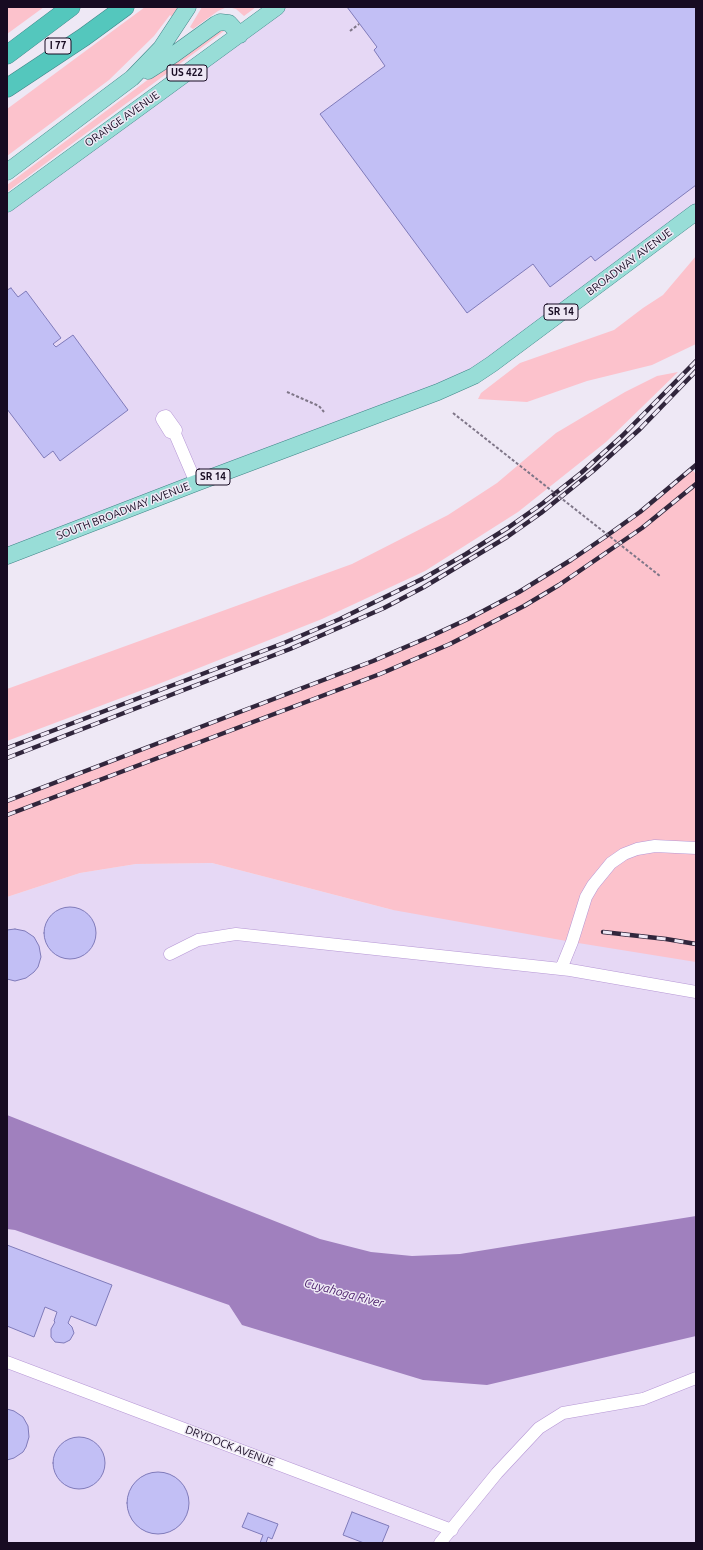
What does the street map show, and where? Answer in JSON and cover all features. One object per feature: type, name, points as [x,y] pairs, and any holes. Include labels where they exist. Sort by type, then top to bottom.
[{"type":"highway","name":"I 77","points":[[7,55],[71,7]]},
{"type":"highway","name":"I 77","points":[[7,87],[109,7]]},
{"type":"highway","points":[[7,87],[84,37],[125,7]]},
{"type":"main road","name":"US 422","points":[[7,172],[116,92],[132,78],[161,48],[188,7]]},
{"type":"main road","name":"ORANGE AVENUE","points":[[7,204],[95,138],[277,7]]},
{"type":"main road","points":[[116,92],[220,22],[229,23],[240,35]]},
{"type":"main road","name":"BROADWAY AVENUE","points":[[419,399],[456,385],[474,376],[492,364],[696,212]]},
{"type":"main road","name":"SOUTH BROADWAY AVENUE","points":[[7,556],[419,399]]},
{"type":"street","points":[[175,434],[196,483]]},
{"type":"street","points":[[561,969],[572,942],[586,897],[593,885],[611,863],[624,854],[638,849],[655,846],[696,848]]},
{"type":"street","points":[[170,954],[198,940],[236,934],[561,969],[696,992]]},
{"type":"street","name":"DRYDOCK AVENUE","points":[[7,1362],[452,1530]]},
{"type":"street","points":[[440,1543],[497,1473],[540,1428],[563,1413],[588,1407],[643,1399],[696,1378]]},
{"type":"path","points":[[350,31],[359,24]]},
{"type":"path","points":[[286,392],[319,406],[324,412]]},
{"type":"path","points":[[453,413],[660,576]]},
{"type":"shaded area","points":[[7,7],[44,7],[7,34]]},
{"type":"shaded area","points":[[145,7],[180,7],[173,18],[170,15],[154,36],[109,80],[7,156],[7,109]]},
{"type":"shaded area","points":[[202,7],[227,7],[218,11],[193,29],[190,27]]},
{"type":"shaded area","points":[[228,7],[256,7],[244,16],[236,9]]},
{"type":"shaded area","points":[[277,7],[696,7],[696,212],[492,364],[7,556],[7,204]]},
{"type":"shaded area","points":[[220,29],[224,31],[7,192],[7,185],[213,31]]},
{"type":"shaded area","points":[[696,256],[696,344],[652,365],[587,381],[527,402],[478,399],[481,393],[520,363],[614,330],[663,295]]},
{"type":"shaded area","points":[[678,372],[606,442],[518,512],[425,571],[322,619],[161,683],[7,741],[7,689],[352,564],[448,515],[497,483],[556,433],[625,392],[657,376]]},
{"type":"shaded area","points":[[691,469],[696,474],[696,962],[572,942],[393,910],[212,863],[136,864],[80,873],[7,897],[7,801],[373,661],[470,618],[519,592],[571,560],[640,512]]},
{"type":"shaded area","points":[[696,564],[696,1543],[7,1543],[7,897],[80,873],[136,864],[212,863],[393,910]]},
{"type":"water","name":"Cuyahoga River","points":[[7,1115],[320,1239],[371,1252],[412,1256],[460,1254],[696,1216],[696,1336],[487,1385],[423,1380],[242,1325],[229,1305],[15,1230],[7,1229]]},
{"type":"building","points":[[347,7],[696,7],[696,185],[595,261],[591,256],[550,287],[533,264],[467,313],[320,114],[385,66],[374,50],[377,47]]},
{"type":"building","points":[[11,288],[18,297],[26,291],[61,338],[53,344],[56,347],[73,335],[128,410],[60,461],[53,451],[44,458],[7,409],[7,290]]},
{"type":"building","points":[[65,907],[75,907],[84,911],[92,919],[96,928],[96,938],[92,947],[84,955],[75,959],[65,959],[56,955],[48,947],[44,938],[44,928],[48,919],[56,911]]},
{"type":"building","points":[[15,929],[25,931],[34,937],[39,946],[41,957],[38,967],[34,972],[26,978],[15,981],[7,979],[7,930]]},
{"type":"building","points":[[7,1245],[112,1285],[96,1326],[71,1316],[68,1323],[72,1327],[74,1333],[70,1340],[64,1343],[55,1342],[51,1337],[51,1329],[55,1322],[57,1312],[45,1307],[34,1337],[7,1326]]},
{"type":"building","points":[[7,1409],[14,1411],[23,1417],[28,1426],[29,1437],[23,1452],[14,1458],[7,1460]]},
{"type":"building","points":[[74,1437],[84,1437],[93,1441],[101,1449],[105,1458],[105,1468],[101,1477],[93,1485],[84,1489],[74,1489],[65,1485],[57,1477],[53,1468],[53,1458],[57,1449],[65,1441]]},
{"type":"building","points":[[158,1472],[170,1475],[180,1481],[186,1491],[189,1503],[186,1515],[180,1525],[170,1531],[158,1534],[146,1531],[136,1525],[130,1515],[127,1503],[130,1491],[136,1481],[146,1475]]},
{"type":"building","points":[[352,1512],[389,1526],[382,1543],[364,1543],[343,1535]]},
{"type":"building","points":[[248,1513],[278,1524],[272,1539],[268,1537],[266,1543],[260,1543],[263,1535],[242,1527]]},
{"type":"railway","points":[[7,748],[284,643],[340,619],[424,578],[509,527],[543,503],[581,473],[622,436],[696,361]]},
{"type":"railway","points":[[7,758],[290,649],[384,608],[424,587],[507,537],[541,513],[593,471],[640,429],[696,371]]},
{"type":"railway","points":[[7,801],[373,661],[470,618],[519,592],[605,537],[640,512],[696,465]]},
{"type":"railway","points":[[7,815],[380,674],[450,644],[524,606],[559,585],[642,528],[696,484]]},
{"type":"railway","points":[[603,932],[696,944]]}]
